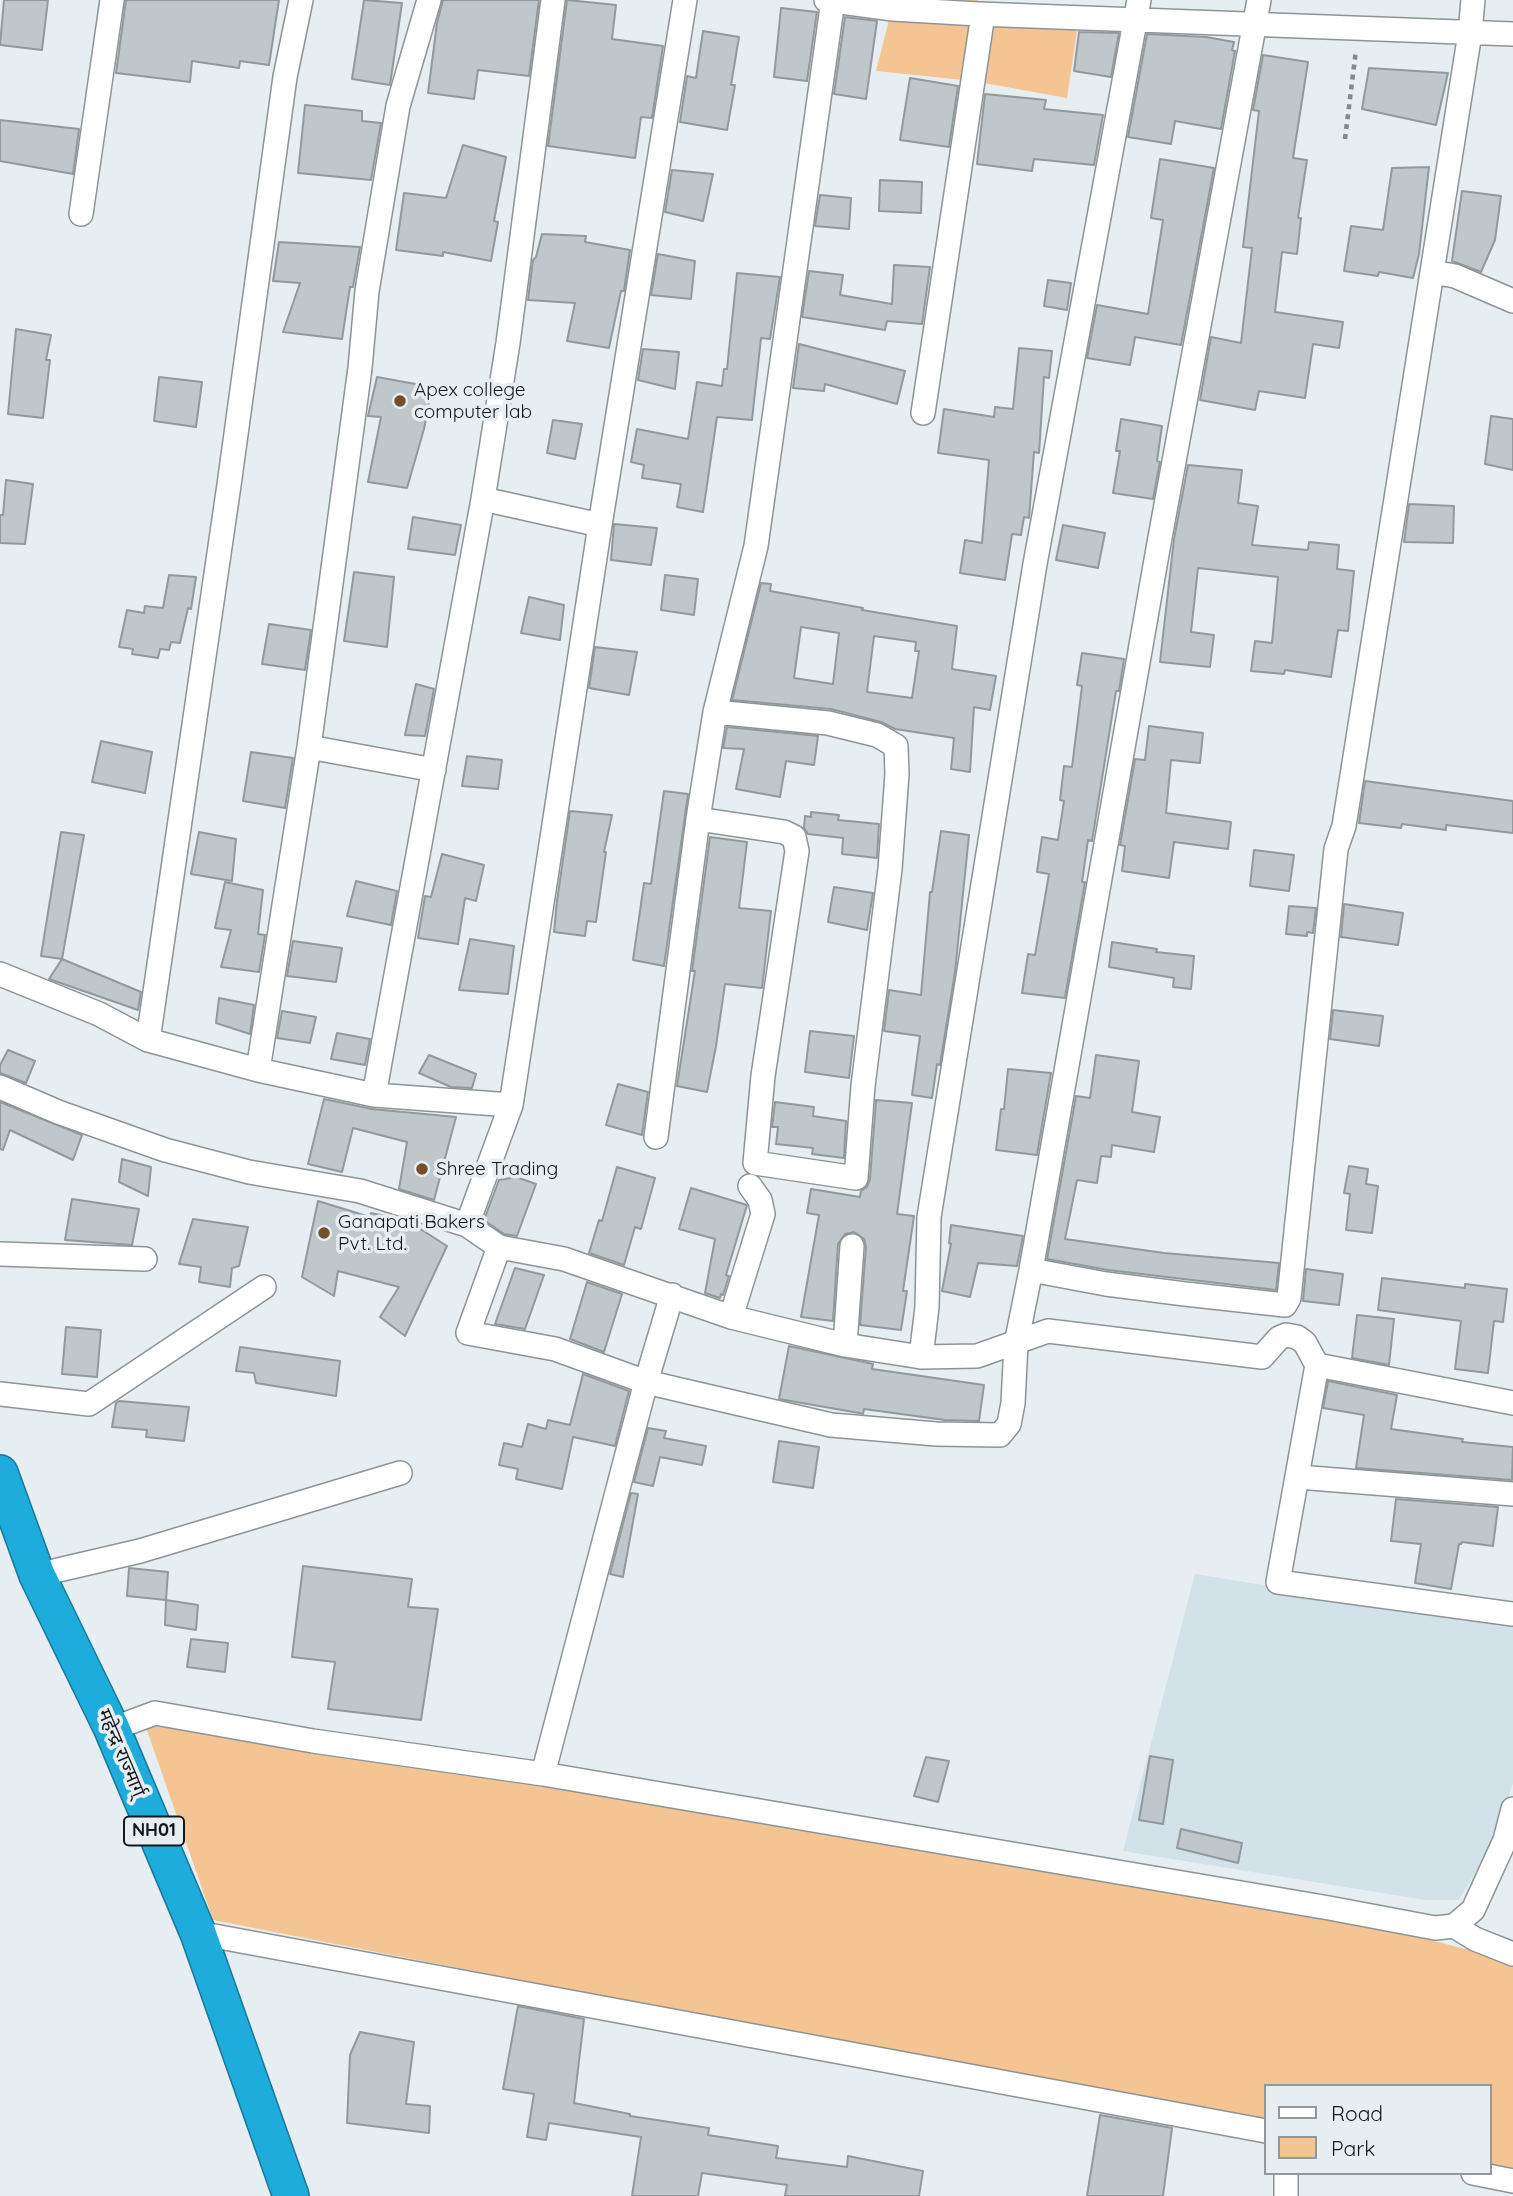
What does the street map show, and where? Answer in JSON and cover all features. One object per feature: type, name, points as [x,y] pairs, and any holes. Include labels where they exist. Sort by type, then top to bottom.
[{"type":"highway","name":"महेन्द्र राज्मार्ग्","points":[[0,1472],[37,1575],[112,1728],[198,1933],[291,2196]]},
{"type":"street","points":[[81,214],[112,0]]},
{"type":"street","points":[[148,1040],[285,78],[301,0]]},
{"type":"street","points":[[258,1070],[309,747],[360,368],[367,290],[398,106],[429,0]]},
{"type":"street","points":[[374,1095],[483,499],[508,344],[553,0]]},
{"type":"street","points":[[467,1225],[510,1105],[685,0]]},
{"type":"street","points":[[826,0],[983,13],[1138,10],[1256,24],[1513,34]]},
{"type":"street","points":[[656,1137],[698,819],[716,712],[756,546],[832,0]]},
{"type":"street","points":[[499,1247],[468,1333],[555,1349],[646,1382],[831,1426],[936,1434],[1000,1435],[1009,1423],[1016,1344],[1259,0]]},
{"type":"street","points":[[1031,1270],[1106,1284],[1285,1305],[1289,1298],[1336,849],[1344,826],[1470,33],[1472,0]]},
{"type":"street","points":[[921,1357],[931,1203],[1035,564],[1138,10]]},
{"type":"street","points":[[923,412],[983,13]]},
{"type":"street","points":[[1432,272],[1455,276],[1513,301]]},
{"type":"street","points":[[483,499],[600,525]]},
{"type":"street","points":[[698,819],[784,832],[794,837],[797,851],[763,1076],[755,1163],[856,1178],[865,1074],[890,869],[897,746],[877,735],[828,723],[716,712]]},
{"type":"street","points":[[309,747],[434,770]]},
{"type":"street","points":[[0,974],[99,1014],[148,1040],[258,1070],[374,1095],[510,1105]]},
{"type":"street","points":[[0,1087],[58,1112],[165,1150],[249,1172],[360,1191],[467,1225],[499,1247],[564,1259],[732,1317],[845,1345],[921,1357],[977,1356],[1048,1331],[1262,1357],[1279,1338],[1286,1335],[1297,1337],[1305,1343],[1317,1365],[1278,1582],[1513,1614]]},
{"type":"street","points":[[732,1317],[763,1214],[760,1200],[750,1186]]},
{"type":"street","points":[[845,1345],[852,1246]]},
{"type":"street","points":[[0,1254],[145,1259]]},
{"type":"street","points":[[0,1394],[89,1404],[264,1287]]},
{"type":"street","points":[[543,1774],[671,1295]]},
{"type":"street","points":[[1317,1365],[1513,1403]]},
{"type":"street","points":[[37,1575],[140,1551],[400,1473]]},
{"type":"street","points":[[1298,1477],[1513,1494]]},
{"type":"street","points":[[112,1728],[155,1713],[313,1741],[543,1774],[1435,1928],[1454,1926],[1473,1910],[1505,1840],[1513,1809]]},
{"type":"street","points":[[1454,1926],[1475,1939],[1513,1954]]},
{"type":"street","points":[[198,1933],[1264,2131]]},
{"type":"street","points":[[1286,2175],[1286,2196]]},
{"type":"street","points":[[1483,2175],[1513,2181]]},
{"type":"path","points":[[1345,139],[1359,28]]},
{"type":"shaded area","points":[[1195,1574],[1513,1625],[1513,1783],[1495,1839],[1459,1900],[1425,1900],[1123,1851]]},
{"type":"green space","points":[[894,0],[978,0],[978,14],[1079,17],[1067,98],[973,81],[876,71]]},
{"type":"green space","points":[[142,1716],[1382,1928],[1513,1961],[1513,2175],[1492,2170],[1492,2084],[1264,2084],[1264,2126],[213,1920]]},
{"type":"building","points":[[4,0],[48,0],[42,50],[0,45]]},
{"type":"building","points":[[126,0],[279,0],[269,65],[240,61],[239,68],[192,61],[190,82],[116,73]]},
{"type":"building","points":[[364,0],[402,3],[390,85],[352,79]]},
{"type":"building","points":[[443,0],[539,0],[529,76],[478,70],[474,99],[428,93],[437,23]]},
{"type":"building","points":[[567,0],[616,5],[612,39],[663,46],[652,118],[641,117],[635,158],[548,146]]},
{"type":"building","points":[[781,8],[817,12],[807,81],[774,77]]},
{"type":"building","points":[[845,17],[877,21],[866,99],[834,94]]},
{"type":"building","points":[[703,31],[739,37],[731,85],[735,85],[727,130],[680,122],[687,76],[696,78]]},
{"type":"building","points":[[1079,32],[1119,33],[1111,77],[1074,71]]},
{"type":"building","points":[[1147,34],[1206,37],[1234,42],[1232,50],[1235,51],[1221,129],[1175,121],[1171,144],[1128,137]]},
{"type":"building","points":[[1263,55],[1308,62],[1293,158],[1307,160],[1298,218],[1301,218],[1297,254],[1282,252],[1275,312],[1343,322],[1339,348],[1313,344],[1305,398],[1259,391],[1255,410],[1200,400],[1211,337],[1241,343],[1252,248],[1243,247],[1259,111],[1253,110]]},
{"type":"building","points":[[1369,68],[1448,73],[1436,125],[1362,109]]},
{"type":"building","points":[[910,78],[958,86],[949,147],[900,140]]},
{"type":"building","points":[[985,94],[1046,100],[1044,109],[1103,115],[1094,165],[1034,159],[1032,171],[977,164]]},
{"type":"building","points":[[305,105],[362,111],[362,121],[381,123],[371,180],[298,173]]},
{"type":"building","points":[[0,120],[79,129],[73,174],[0,161]]},
{"type":"building","points":[[463,145],[506,157],[494,221],[498,222],[491,261],[443,252],[443,256],[396,250],[404,193],[446,198]]},
{"type":"building","points":[[1160,159],[1214,168],[1181,345],[1135,337],[1130,365],[1087,358],[1097,305],[1148,314],[1163,220],[1151,218]]},
{"type":"building","points":[[1429,167],[1419,254],[1413,278],[1379,272],[1378,276],[1344,271],[1351,226],[1383,230],[1392,168]]},
{"type":"building","points":[[672,170],[713,174],[703,221],[665,212]]},
{"type":"building","points":[[880,180],[922,182],[921,213],[879,211]]},
{"type":"building","points":[[1462,191],[1501,196],[1495,240],[1481,272],[1452,261]]},
{"type":"building","points":[[820,195],[851,198],[849,229],[815,226]]},
{"type":"building","points":[[542,234],[586,236],[585,242],[630,250],[624,291],[621,291],[609,348],[567,341],[575,303],[528,300],[533,260]]},
{"type":"building","points":[[279,242],[360,247],[353,287],[350,287],[342,339],[283,332],[300,283],[273,281]]},
{"type":"building","points":[[658,254],[695,261],[691,299],[651,295]]},
{"type":"building","points":[[894,265],[930,267],[922,324],[887,321],[885,330],[802,317],[809,271],[843,275],[840,295],[892,304]]},
{"type":"building","points":[[737,273],[780,277],[770,339],[761,338],[752,420],[717,417],[703,512],[677,507],[681,484],[642,478],[644,465],[631,462],[637,429],[688,439],[697,382],[722,386],[724,369],[727,369]]},
{"type":"building","points":[[1048,280],[1071,283],[1067,310],[1044,306]]},
{"type":"building","points":[[16,329],[51,335],[46,360],[50,360],[43,418],[8,414]]},
{"type":"building","points":[[799,344],[905,371],[897,404],[825,384],[824,391],[793,388]]},
{"type":"building","points":[[1019,348],[1052,351],[1049,378],[1044,377],[1039,453],[1034,452],[1029,518],[1024,517],[1021,535],[1012,534],[1005,580],[960,573],[965,540],[982,543],[989,460],[938,453],[944,409],[994,417],[995,407],[1013,409]]},
{"type":"building","points":[[643,349],[679,352],[675,389],[638,380]]},
{"type":"building","points":[[159,377],[202,382],[196,427],[154,421]]},
{"type":"building","points":[[377,377],[432,387],[424,429],[407,488],[368,482],[381,417],[368,416]]},
{"type":"building","points":[[1491,416],[1513,419],[1513,470],[1485,464]]},
{"type":"building","points":[[1121,419],[1162,426],[1157,461],[1160,462],[1153,499],[1113,493],[1120,451],[1116,451]]},
{"type":"building","points":[[553,420],[582,424],[575,459],[547,453]]},
{"type":"building","points":[[1188,465],[1242,470],[1238,503],[1258,506],[1252,545],[1308,550],[1309,542],[1339,545],[1337,569],[1354,571],[1348,631],[1338,630],[1331,677],[1285,670],[1284,674],[1251,671],[1255,641],[1272,643],[1278,577],[1198,568],[1191,632],[1214,635],[1210,667],[1160,662],[1174,539]]},
{"type":"building","points":[[6,480],[33,484],[25,544],[0,543],[0,515],[3,515]]},
{"type":"building","points":[[1409,504],[1454,506],[1453,543],[1404,542]]},
{"type":"building","points":[[413,517],[461,525],[455,555],[408,549]]},
{"type":"building","points":[[614,524],[657,528],[651,565],[611,560]]},
{"type":"building","points":[[1063,525],[1105,533],[1098,568],[1056,560]]},
{"type":"building","points":[[354,572],[394,577],[387,647],[344,641]]},
{"type":"building","points":[[169,575],[196,577],[191,609],[188,608],[180,643],[171,642],[169,650],[160,649],[158,658],[132,654],[133,649],[119,647],[127,610],[144,613],[145,606],[163,608]]},
{"type":"building","points":[[665,575],[698,579],[694,615],[661,610]]},
{"type":"building","points":[[761,583],[771,584],[770,591],[957,626],[952,669],[996,676],[990,710],[974,707],[970,772],[951,769],[954,738],[895,729],[881,722],[831,709],[732,700]],"holes":[[[801,627],[839,633],[833,684],[794,678]],[[874,636],[916,642],[915,651],[919,651],[912,698],[867,692]]]},
{"type":"building","points":[[529,597],[564,605],[560,640],[521,633]]},
{"type":"building","points":[[269,624],[311,630],[305,670],[262,664]]},
{"type":"building","points":[[595,647],[637,652],[629,695],[589,688]]},
{"type":"building","points":[[1082,653],[1124,659],[1119,691],[1116,691],[1092,841],[1088,840],[1082,882],[1085,882],[1065,998],[1022,993],[1028,954],[1035,955],[1049,874],[1037,872],[1042,837],[1058,840],[1064,801],[1060,800],[1064,766],[1072,767],[1082,686],[1077,685]]},
{"type":"building","points":[[416,684],[434,689],[425,736],[405,735]]},
{"type":"building","points":[[1149,726],[1203,733],[1200,763],[1171,760],[1166,813],[1231,822],[1228,849],[1174,842],[1169,878],[1122,871],[1125,846],[1120,845],[1135,759],[1145,760]]},
{"type":"building","points":[[727,727],[818,736],[814,765],[786,761],[780,797],[736,789],[744,749],[723,748]]},
{"type":"building","points":[[101,741],[152,752],[145,793],[92,782]]},
{"type":"building","points":[[251,752],[293,758],[285,808],[243,801]]},
{"type":"building","points":[[467,756],[502,760],[498,789],[462,786]]},
{"type":"building","points":[[1365,781],[1513,801],[1513,833],[1446,825],[1446,830],[1402,824],[1401,828],[1359,823]]},
{"type":"building","points":[[664,791],[688,794],[664,966],[633,960],[644,883],[651,884]]},
{"type":"building","points":[[570,811],[612,815],[604,852],[596,922],[587,921],[585,936],[554,932]]},
{"type":"building","points":[[811,812],[839,815],[838,820],[879,824],[877,858],[842,854],[843,838],[808,834],[804,828],[805,816],[811,817]]},
{"type":"building","points":[[941,831],[969,835],[955,972],[932,1098],[912,1095],[920,1036],[884,1031],[889,990],[921,995],[930,892]]},
{"type":"building","points":[[61,832],[84,835],[62,959],[41,956]]},
{"type":"building","points":[[199,832],[236,839],[232,881],[191,874]]},
{"type":"building","points":[[710,837],[747,842],[739,908],[771,911],[762,988],[725,984],[707,1092],[677,1086],[695,971],[692,971]]},
{"type":"building","points":[[1254,850],[1294,855],[1289,891],[1250,886]]},
{"type":"building","points":[[442,854],[484,865],[476,901],[465,898],[458,944],[418,938],[425,896],[431,897]]},
{"type":"building","points":[[356,881],[397,891],[391,925],[347,916]]},
{"type":"building","points":[[225,882],[263,890],[258,934],[265,935],[259,972],[221,967],[231,930],[215,928]]},
{"type":"building","points":[[834,887],[873,893],[867,930],[828,922]]},
{"type":"building","points":[[1344,904],[1403,913],[1398,945],[1341,937]]},
{"type":"building","points":[[1289,906],[1316,908],[1313,933],[1307,932],[1307,936],[1286,934]]},
{"type":"building","points":[[470,939],[514,946],[508,994],[459,990]]},
{"type":"building","points":[[293,941],[342,948],[336,982],[287,976]]},
{"type":"building","points":[[1112,942],[1157,949],[1156,952],[1194,956],[1191,989],[1173,987],[1174,978],[1109,967]]},
{"type":"building","points":[[62,959],[141,992],[138,1010],[49,979]]},
{"type":"building","points":[[219,998],[254,1005],[250,1034],[216,1023]]},
{"type":"building","points":[[1333,1010],[1383,1016],[1379,1046],[1330,1039]]},
{"type":"building","points":[[282,1011],[316,1017],[310,1043],[277,1038]]},
{"type":"building","points":[[810,1031],[854,1036],[849,1078],[805,1072]]},
{"type":"building","points":[[337,1033],[370,1039],[365,1065],[331,1059]]},
{"type":"building","points":[[8,1050],[35,1061],[26,1083],[0,1073],[0,1065]]},
{"type":"building","points":[[429,1055],[476,1074],[472,1088],[451,1087],[419,1073]]},
{"type":"building","points":[[1096,1055],[1139,1061],[1132,1112],[1160,1117],[1154,1152],[1112,1145],[1111,1157],[1101,1156],[1097,1183],[1077,1180],[1065,1239],[1164,1253],[1279,1263],[1276,1290],[1108,1270],[1047,1259],[1076,1096],[1090,1098]]},
{"type":"building","points":[[1008,1069],[1051,1073],[1037,1155],[996,1150]]},
{"type":"building","points":[[618,1084],[648,1092],[642,1135],[606,1125]]},
{"type":"building","points":[[324,1099],[372,1109],[456,1117],[434,1200],[399,1189],[407,1142],[353,1128],[342,1172],[308,1164]]},
{"type":"building","points":[[876,1100],[912,1103],[897,1214],[914,1216],[903,1291],[907,1291],[901,1330],[860,1325],[866,1247],[864,1239],[854,1232],[845,1234],[838,1244],[833,1321],[801,1317],[819,1215],[807,1213],[811,1189],[860,1197],[870,1179]]},
{"type":"building","points":[[0,1102],[82,1135],[73,1160],[10,1130],[3,1150],[0,1149]]},
{"type":"building","points":[[775,1102],[814,1107],[813,1116],[846,1121],[844,1158],[812,1154],[813,1148],[776,1144],[778,1127],[772,1127]]},
{"type":"building","points":[[122,1159],[151,1167],[148,1196],[119,1182]]},
{"type":"building","points":[[1349,1166],[1368,1169],[1366,1184],[1378,1186],[1372,1233],[1346,1230],[1350,1194],[1344,1193]]},
{"type":"building","points":[[617,1167],[655,1178],[641,1229],[635,1227],[624,1265],[589,1253],[599,1220],[602,1221]]},
{"type":"building","points":[[516,1177],[536,1184],[517,1236],[504,1234],[484,1220],[499,1180]]},
{"type":"building","points":[[691,1188],[747,1205],[726,1275],[729,1276],[720,1298],[705,1293],[715,1239],[679,1229]]},
{"type":"building","points":[[72,1199],[139,1209],[132,1245],[65,1240]]},
{"type":"building","points":[[318,1201],[370,1217],[371,1213],[408,1221],[447,1246],[405,1336],[380,1317],[399,1287],[338,1271],[334,1296],[302,1277]]},
{"type":"building","points":[[193,1219],[248,1227],[239,1266],[232,1268],[230,1287],[199,1282],[201,1267],[179,1264]]},
{"type":"building","points":[[951,1225],[1023,1236],[1017,1266],[978,1263],[970,1297],[942,1291],[951,1244]]},
{"type":"building","points":[[515,1268],[544,1275],[525,1329],[495,1324]]},
{"type":"building","points":[[1306,1269],[1343,1274],[1339,1305],[1303,1301]]},
{"type":"building","points":[[1382,1278],[1465,1288],[1465,1284],[1507,1289],[1503,1322],[1494,1321],[1488,1373],[1455,1369],[1461,1321],[1378,1310]]},
{"type":"building","points":[[587,1282],[622,1294],[604,1352],[570,1339]]},
{"type":"building","points":[[1357,1315],[1394,1319],[1389,1365],[1352,1358]]},
{"type":"building","points":[[66,1327],[101,1330],[97,1377],[62,1374]]},
{"type":"building","points":[[789,1346],[873,1364],[872,1369],[984,1385],[979,1421],[945,1420],[864,1409],[863,1414],[779,1399]]},
{"type":"building","points":[[240,1347],[340,1361],[336,1396],[256,1383],[254,1373],[236,1371]]},
{"type":"building","points":[[583,1374],[629,1391],[615,1446],[573,1437],[562,1489],[516,1479],[518,1469],[499,1465],[504,1443],[522,1447],[528,1424],[546,1429],[548,1420],[570,1425]]},
{"type":"building","points":[[1328,1381],[1397,1395],[1391,1429],[1463,1439],[1462,1442],[1513,1447],[1512,1480],[1356,1468],[1364,1415],[1323,1408]]},
{"type":"building","points":[[119,1401],[189,1407],[184,1441],[146,1437],[147,1430],[112,1427],[116,1403]]},
{"type":"building","points":[[648,1428],[666,1431],[664,1438],[706,1446],[702,1465],[660,1457],[653,1486],[634,1482]]},
{"type":"building","points":[[779,1441],[819,1447],[813,1488],[773,1482]]},
{"type":"building","points":[[631,1493],[638,1494],[623,1577],[610,1574]]},
{"type":"building","points":[[1396,1499],[1498,1507],[1493,1546],[1462,1542],[1459,1544],[1451,1589],[1415,1583],[1421,1544],[1391,1541]]},
{"type":"building","points":[[303,1566],[412,1579],[408,1607],[438,1609],[421,1720],[328,1709],[335,1662],[292,1657]]},
{"type":"building","points":[[129,1568],[168,1572],[166,1600],[127,1596]]},
{"type":"building","points":[[166,1600],[198,1605],[196,1630],[165,1625]]},
{"type":"building","points":[[191,1639],[228,1643],[225,1672],[187,1667]]},
{"type":"building","points":[[1150,1756],[1173,1760],[1163,1824],[1139,1820]]},
{"type":"building","points":[[926,1757],[949,1761],[938,1802],[914,1796]]},
{"type":"building","points":[[1181,1829],[1242,1843],[1238,1863],[1177,1848]]},
{"type":"building","points":[[518,2006],[584,2019],[574,2103],[630,2116],[709,2128],[708,2135],[778,2146],[776,2158],[847,2167],[848,2156],[923,2171],[919,2196],[785,2196],[787,2185],[702,2173],[698,2196],[632,2196],[641,2137],[549,2123],[546,2140],[527,2137],[534,2094],[503,2089]]},
{"type":"building","points":[[360,2032],[414,2042],[406,2104],[430,2106],[429,2133],[347,2123],[350,2055]]},
{"type":"building","points":[[1100,2115],[1172,2128],[1163,2196],[1087,2196]]},
{"type":"place","name":"Apex college computer lab","points":[[400,401]]},
{"type":"place","name":"Shree Trading","points":[[422,1169]]},
{"type":"place","name":"Ganapati Bakers Pvt. Ltd.","points":[[324,1233]]}]
